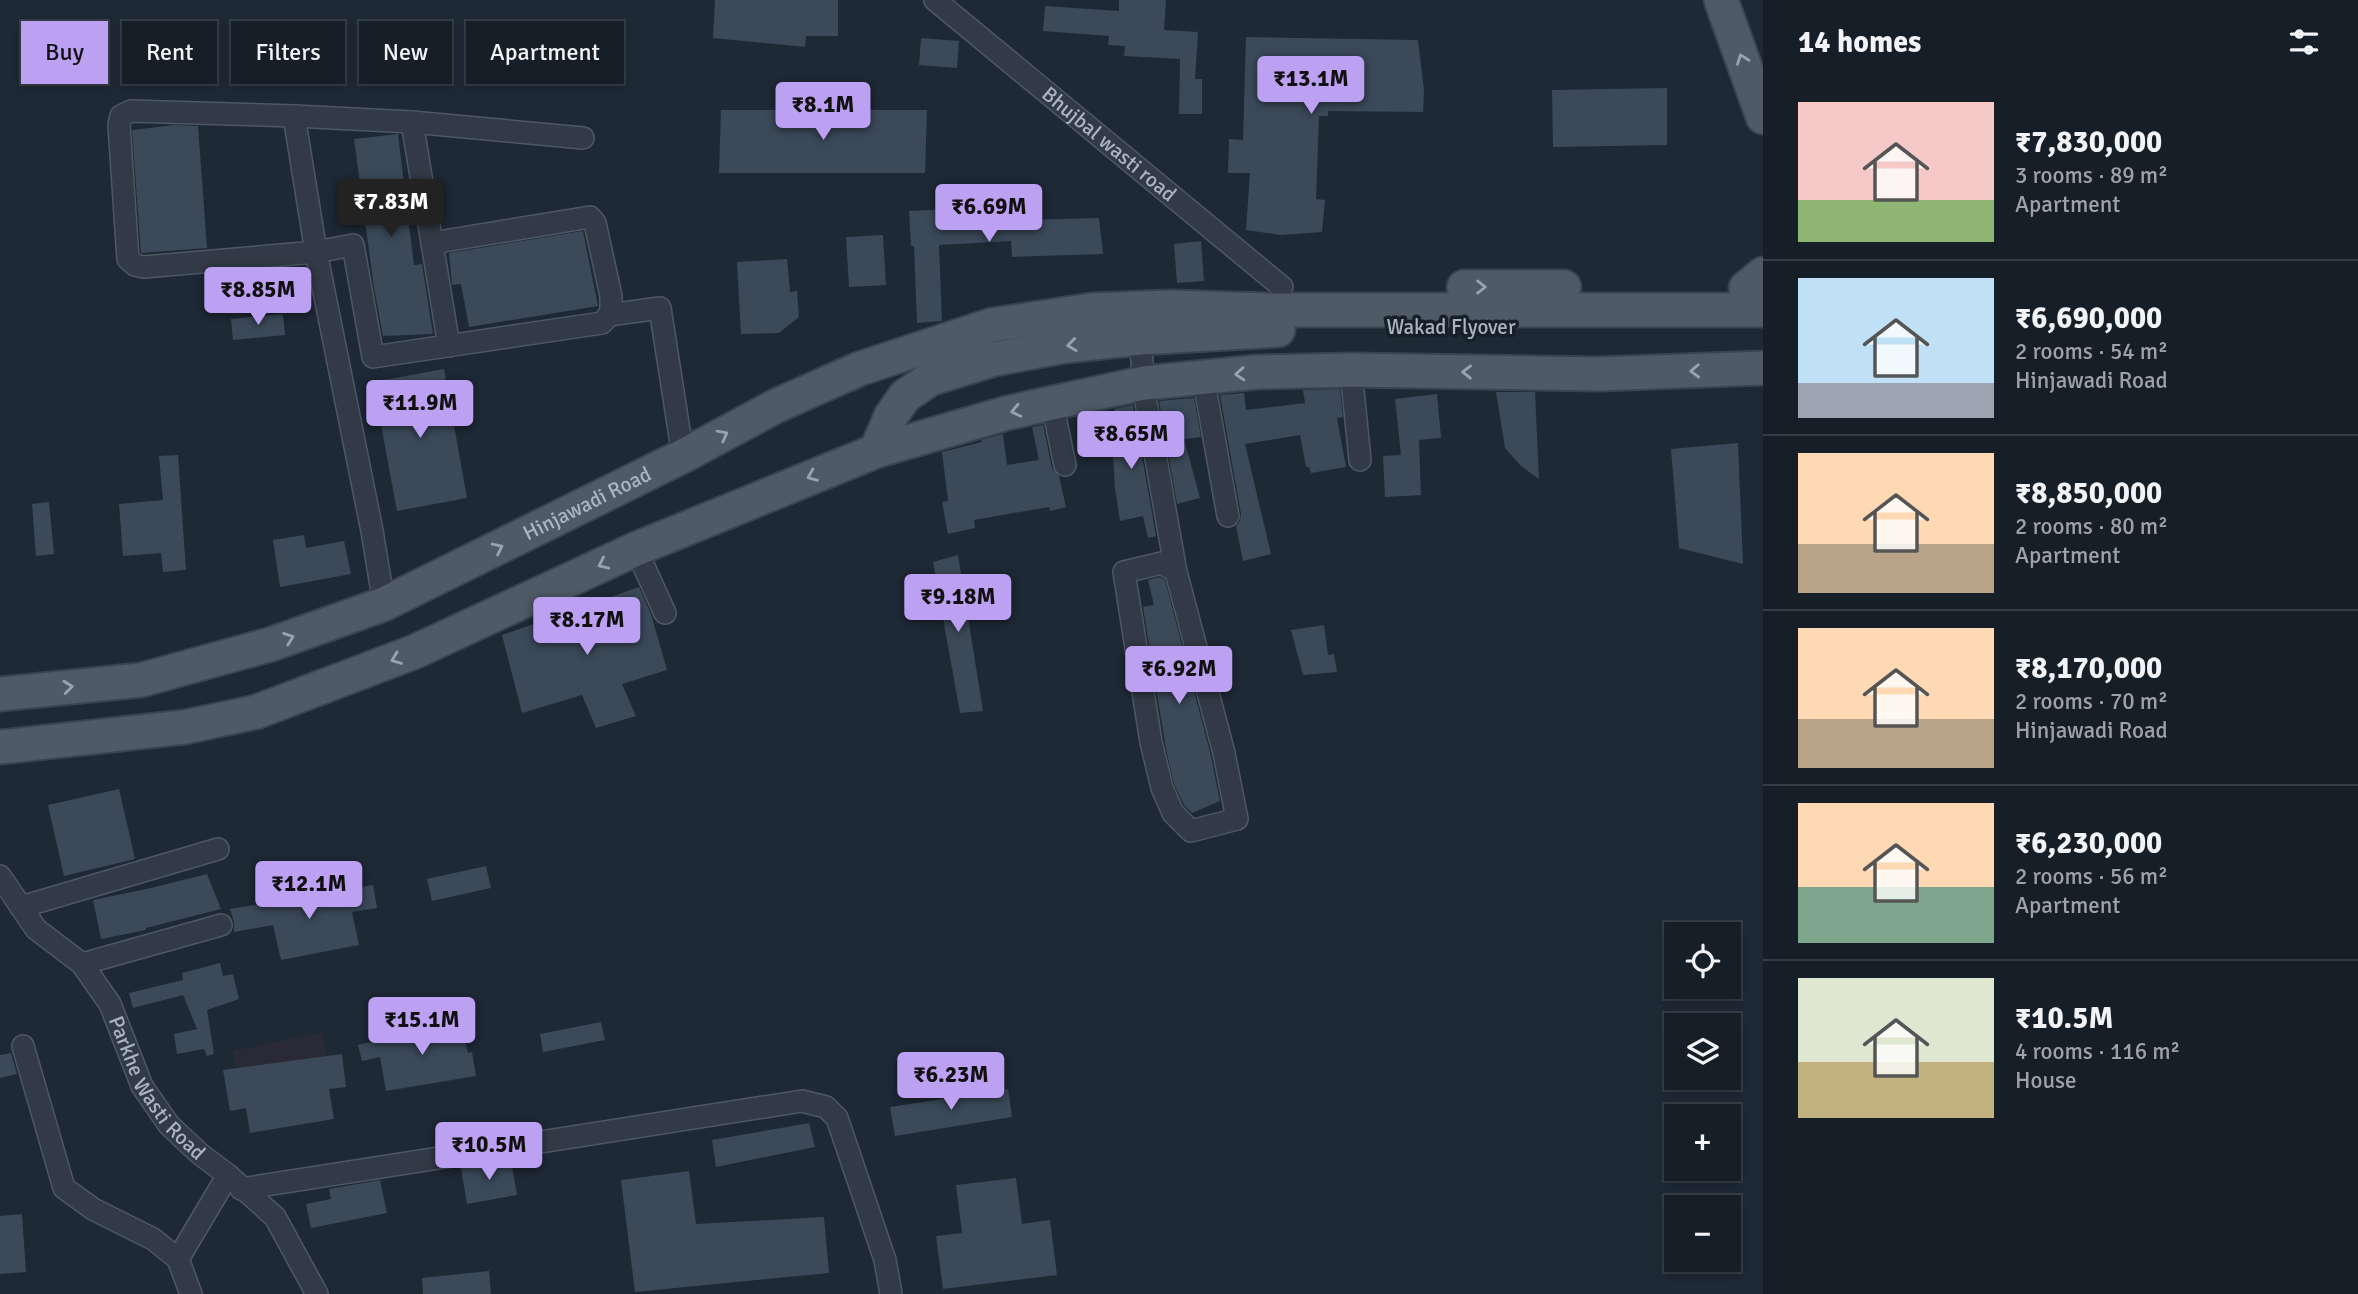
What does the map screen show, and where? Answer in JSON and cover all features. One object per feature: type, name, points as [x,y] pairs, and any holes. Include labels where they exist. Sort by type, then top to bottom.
[{"type":"main road","points":[[1721,0],[1763,117]]},
{"type":"main road","name":"Wakad Flyover","points":[[1170,307],[1273,309],[1759,290]]},
{"type":"main road","name":"Hinjawadi Road","points":[[0,694],[141,680],[272,644],[384,604],[683,456],[778,405],[859,369],[992,325],[1092,310],[1170,307]]},
{"type":"main road","name":"Wakad Flyover","points":[[1140,338],[1273,309],[1428,326],[1763,326]]},
{"type":"main road","points":[[876,450],[891,416],[905,396],[930,379],[1006,356],[1140,338]]},
{"type":"main road","points":[[0,747],[149,731],[237,717],[414,652],[636,549],[876,450],[1007,413],[1144,383],[1203,376],[1351,370],[1599,374],[1763,368]]},
{"type":"main road","points":[[141,680],[149,731]]},
{"type":"street","name":"Bhujbal wasti road","points":[[935,0],[1273,309]]},
{"type":"street","points":[[432,243],[590,217],[595,223],[611,296],[609,315],[602,323],[373,357],[353,245],[316,252],[144,267],[135,265],[128,259],[119,125],[121,116],[131,111],[294,116],[412,122],[583,138]]},
{"type":"street","points":[[294,116],[316,252],[384,604]]},
{"type":"street","points":[[412,122],[449,346]]},
{"type":"street","points":[[609,315],[660,308],[683,456]]},
{"type":"street","points":[[1140,338],[1144,383],[1176,572],[1224,753],[1237,819],[1191,831],[1173,813],[1162,788],[1151,742],[1124,572],[1162,563],[1176,572]]},
{"type":"street","points":[[1351,370],[1360,460]]},
{"type":"street","points":[[1203,376],[1228,516]]},
{"type":"street","points":[[1052,403],[1065,465]]},
{"type":"street","points":[[636,549],[665,613]]},
{"type":"street","points":[[21,907],[218,849]]},
{"type":"street","name":"Parkhe Wasti Road","points":[[0,876],[36,929],[82,964],[110,1004],[142,1086],[169,1125],[275,1217],[317,1294]]},
{"type":"street","points":[[82,964],[221,925]]},
{"type":"street","points":[[23,1046],[64,1188],[93,1209],[153,1238],[178,1259],[191,1294]]},
{"type":"street","points":[[178,1259],[234,1182],[802,1101],[826,1107],[838,1118],[885,1260],[891,1294]]},
{"type":"shaded area","points":[[322,1032],[327,1057],[238,1076],[233,1051]]},
{"type":"building","points":[[715,0],[838,0],[838,36],[806,36],[805,47],[713,38]]},
{"type":"building","points":[[1119,0],[1166,0],[1164,30],[1198,32],[1195,79],[1202,79],[1202,114],[1179,114],[1180,59],[1124,56],[1125,46],[1108,45],[1109,36],[1043,31],[1045,6],[1119,11]]},
{"type":"building","points":[[1246,37],[1418,40],[1424,90],[1423,112],[1328,111],[1328,116],[1319,116],[1316,199],[1325,200],[1322,232],[1281,235],[1246,230],[1250,173],[1228,173],[1229,139],[1243,140]]},
{"type":"building","points":[[921,38],[959,41],[957,68],[919,65]]},
{"type":"building","points":[[1667,88],[1667,145],[1553,147],[1552,90]]},
{"type":"building","points":[[721,110],[927,110],[925,173],[719,173]]},
{"type":"building","points":[[175,125],[198,126],[207,248],[141,253],[132,130]]},
{"type":"building","points":[[398,134],[414,265],[422,264],[433,334],[383,336],[374,288],[354,139]]},
{"type":"building","points":[[989,207],[989,221],[1099,218],[1103,254],[1012,257],[1011,241],[939,245],[942,321],[917,323],[914,246],[911,246],[909,211]]},
{"type":"building","points":[[583,231],[598,306],[469,327],[461,284],[452,285],[449,253]]},
{"type":"building","points":[[883,235],[886,285],[849,287],[846,237]]},
{"type":"building","points":[[1201,241],[1204,281],[1177,283],[1174,244]]},
{"type":"building","points":[[787,259],[790,292],[797,291],[799,317],[779,333],[741,334],[737,262]]},
{"type":"building","points":[[283,314],[285,335],[233,340],[231,319]]},
{"type":"building","points":[[444,369],[467,498],[397,511],[373,382]]},
{"type":"building","points":[[1340,389],[1343,417],[1337,418],[1346,467],[1311,473],[1309,467],[1306,467],[1300,435],[1245,444],[1271,554],[1243,561],[1236,526],[1241,514],[1220,395],[1244,393],[1246,410],[1305,403],[1303,390]]},
{"type":"building","points":[[1496,392],[1535,392],[1539,479],[1521,466],[1505,448]]},
{"type":"building","points":[[1437,394],[1441,438],[1419,440],[1421,495],[1385,497],[1383,456],[1401,455],[1395,399]]},
{"type":"building","points":[[1194,398],[1201,437],[1184,439],[1200,498],[1177,504],[1159,401]]},
{"type":"building","points":[[1133,405],[1156,536],[1148,538],[1143,516],[1120,521],[1115,488],[1112,439],[1117,439],[1114,409]]},
{"type":"building","points":[[1043,425],[1052,468],[1059,476],[1066,507],[1050,511],[1049,507],[974,520],[975,528],[948,534],[942,502],[948,501],[942,452],[1003,434],[1007,465],[1039,460],[1032,427]]},
{"type":"building","points":[[1738,443],[1743,564],[1679,548],[1671,449]]},
{"type":"building","points":[[178,455],[186,570],[163,572],[161,553],[123,556],[119,504],[163,500],[159,456]]},
{"type":"building","points":[[49,502],[54,554],[36,556],[32,504]]},
{"type":"building","points":[[304,535],[306,548],[344,541],[351,574],[280,587],[273,540]]},
{"type":"building","points":[[958,555],[983,711],[960,713],[933,562]]},
{"type":"building","points":[[1160,577],[1165,580],[1211,756],[1220,801],[1192,813],[1184,805],[1174,784],[1143,607],[1154,605],[1148,580]]},
{"type":"building","points":[[639,587],[651,614],[667,670],[622,684],[636,716],[596,728],[582,695],[522,713],[502,635]]},
{"type":"building","points":[[1324,625],[1328,655],[1334,654],[1337,672],[1303,675],[1291,630]]},
{"type":"building","points":[[119,789],[135,859],[64,876],[48,805]]},
{"type":"building","points":[[486,866],[491,888],[432,901],[427,879]]},
{"type":"building","points":[[207,874],[221,909],[146,930],[101,939],[93,900]]},
{"type":"building","points":[[373,885],[377,908],[352,912],[359,945],[281,960],[273,925],[234,932],[230,909]]},
{"type":"building","points":[[220,963],[223,976],[233,974],[239,999],[207,1010],[214,1054],[207,1056],[204,1049],[177,1054],[174,1034],[197,1029],[183,995],[133,1008],[129,993],[183,980],[182,973]]},
{"type":"building","points":[[461,1022],[468,1053],[472,1052],[476,1076],[386,1091],[380,1057],[362,1061],[358,1045]]},
{"type":"building","points":[[601,1022],[605,1040],[543,1052],[540,1034]]},
{"type":"building","points":[[11,1053],[17,1074],[0,1078],[0,1055]]},
{"type":"building","points":[[342,1054],[346,1087],[329,1089],[334,1119],[250,1133],[246,1108],[230,1111],[223,1070]]},
{"type":"building","points":[[1008,1089],[1012,1117],[895,1136],[890,1107]]},
{"type":"building","points":[[809,1123],[815,1147],[716,1167],[712,1140]]},
{"type":"building","points":[[511,1160],[517,1195],[467,1204],[461,1168]]},
{"type":"building","points":[[689,1171],[696,1224],[824,1217],[829,1273],[635,1292],[621,1180]]},
{"type":"building","points":[[1016,1178],[1022,1224],[1050,1220],[1057,1275],[943,1289],[936,1236],[962,1233],[956,1185]]},
{"type":"building","points":[[380,1180],[387,1213],[311,1228],[306,1204],[331,1199],[329,1189]]},
{"type":"building","points":[[22,1214],[26,1272],[0,1274],[0,1216]]},
{"type":"building","points":[[489,1271],[491,1294],[423,1294],[422,1278]]}]
